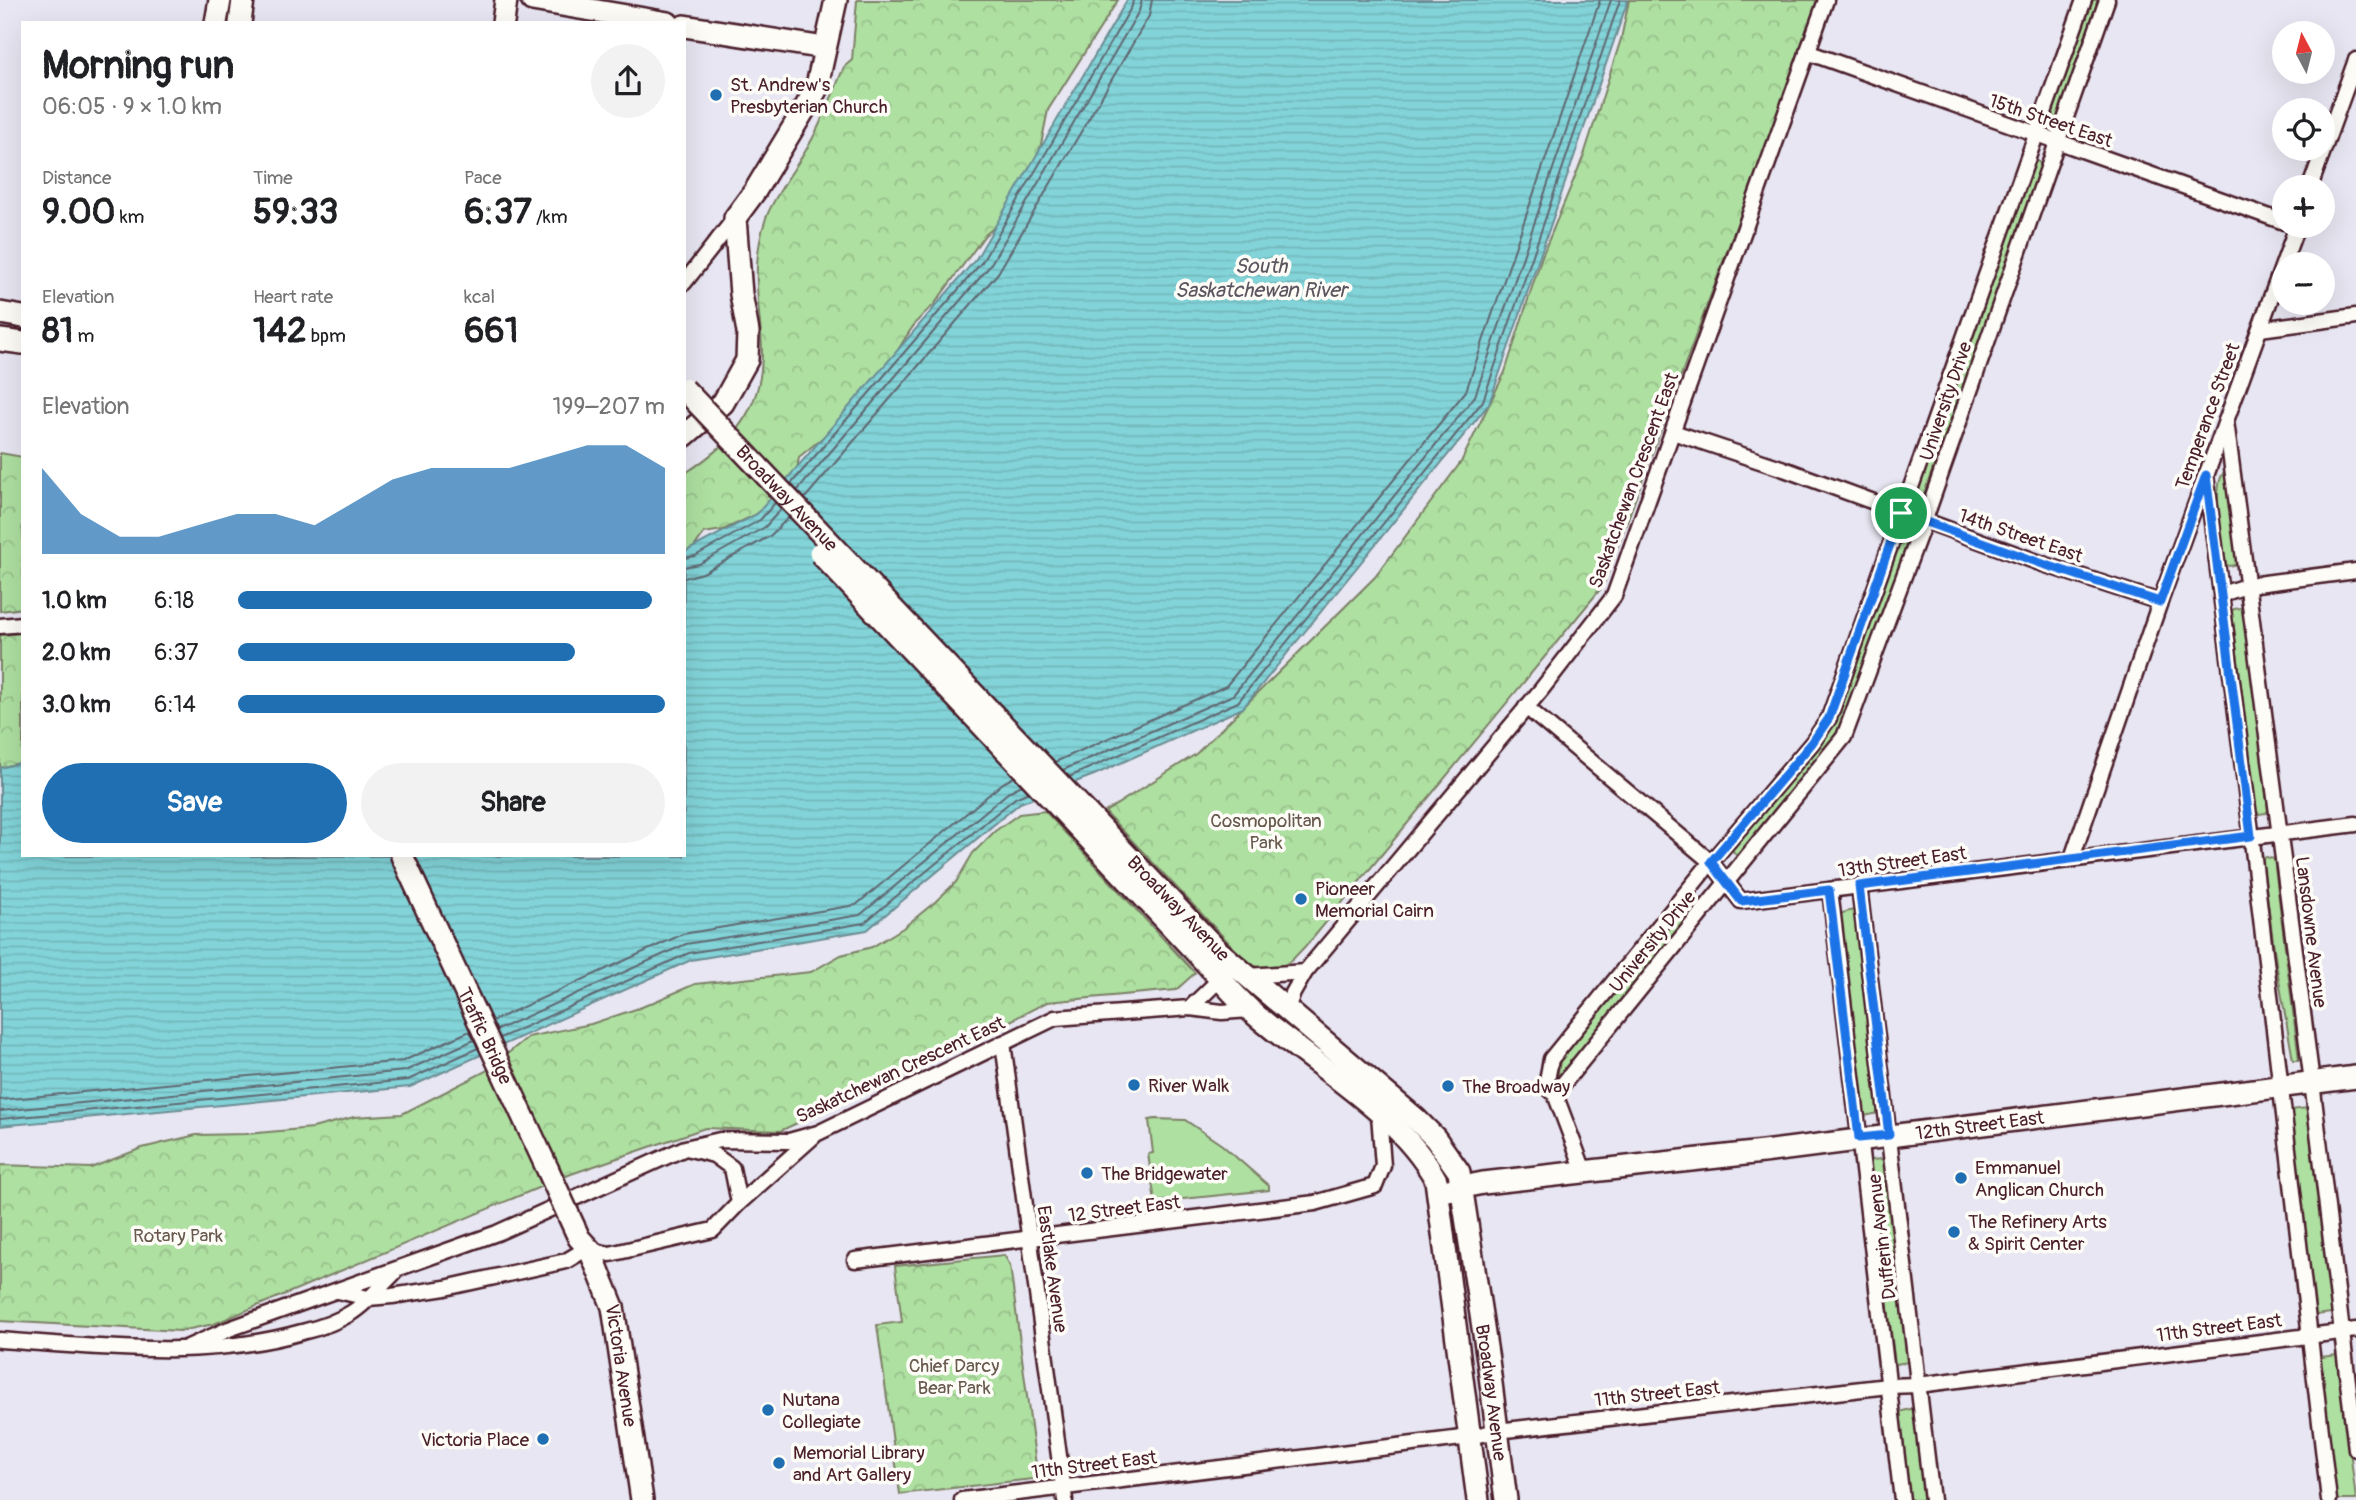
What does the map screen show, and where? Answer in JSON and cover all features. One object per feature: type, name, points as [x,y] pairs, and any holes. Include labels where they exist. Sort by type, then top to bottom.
[{"type":"main road","points":[[216,21],[220,0]]},
{"type":"main road","points":[[240,21],[243,0]]},
{"type":"main road","points":[[503,21],[506,0]]},
{"type":"main road","points":[[531,0],[656,21]]},
{"type":"main road","points":[[686,434],[723,403],[747,360],[748,332],[741,294],[735,218],[755,191],[817,90],[836,0]]},
{"type":"main road","points":[[686,26],[825,48]]},
{"type":"main road","points":[[0,313],[21,317]]},
{"type":"main road","points":[[0,340],[21,343]]},
{"type":"main road","name":"Broadway Avenue","points":[[686,391],[1212,957],[1220,979],[1250,1010],[1380,1114],[1428,1166],[1436,1180],[1438,1192],[1478,1500]]},
{"type":"main road","name":"Broadway Avenue","points":[[686,411],[1212,957],[1248,976],[1435,1138],[1459,1172],[1462,1187],[1506,1500]]},
{"type":"main road","name":"Traffic Bridge","points":[[401,857],[568,1214]]},
{"type":"main road","name":"12th Street East","points":[[1438,1192],[1483,1183],[1763,1152],[2356,1077]]},
{"type":"main road","name":"Victoria Avenue","points":[[568,1214],[613,1307],[642,1500]]},
{"type":"main road","name":"Victoria Avenue","points":[[583,1247],[606,1329],[628,1500]]},
{"type":"street","name":"Saskatchewan Crescent East","points":[[1287,1009],[1305,972],[1526,707],[1614,596],[1826,0]]},
{"type":"street","name":"University Drive","points":[[1584,1171],[1555,1094],[1546,1086],[1551,1059],[1812,743],[1829,718],[2084,0]]},
{"type":"street","name":"University Drive","points":[[1555,1094],[1844,737],[1924,522],[2107,0]]},
{"type":"street","name":"15th Street East","points":[[1807,52],[2272,218]]},
{"type":"street","points":[[2314,175],[2356,60]]},
{"type":"street","points":[[686,280],[735,218]]},
{"type":"street","name":"Temperance Street","points":[[2072,858],[2160,602],[2292,238]]},
{"type":"street","points":[[2260,329],[2356,316]]},
{"type":"street","name":"Lansdowne Avenue","points":[[2226,421],[2312,1082],[2349,1331],[2356,1449]]},
{"type":"street","name":"14th Street East","points":[[1673,432],[1924,522],[2160,602]]},
{"type":"street","points":[[2206,475],[2329,1500]]},
{"type":"street","points":[[2222,594],[2249,585],[2356,570]]},
{"type":"street","points":[[0,626],[21,624]]},
{"type":"street","name":"13th Street East","points":[[1526,707],[1711,862],[1741,901],[2356,824]]},
{"type":"street","name":"Dufferin Avenue","points":[[1859,886],[1932,1500]]},
{"type":"street","name":"Dufferin Avenue","points":[[1829,890],[1902,1500]]},
{"type":"street","points":[[1248,976],[1305,972]]},
{"type":"street","points":[[1189,1008],[1220,979]]},
{"type":"street","name":"Saskatchewan Crescent East","points":[[186,1348],[229,1329],[497,1233],[685,1148],[720,1140],[789,1141],[818,1133],[1055,1018],[1189,1008],[1222,1012],[1250,1010]]},
{"type":"street","name":"Eastlake Avenue","points":[[1003,1043],[1064,1494]]},
{"type":"street","name":"12 Street East","points":[[855,1260],[1315,1203],[1375,1186],[1383,1166],[1380,1114]]},
{"type":"street","points":[[338,1291],[368,1298],[472,1282],[566,1261],[583,1247],[610,1254],[713,1230],[739,1203],[818,1133]]},
{"type":"street","points":[[685,1148],[714,1155],[732,1168],[739,1203]]},
{"type":"street","name":"Saskatchewan Crescent East","points":[[0,1340],[112,1348],[186,1348],[229,1347],[282,1338],[329,1325],[352,1312],[398,1269]]},
{"type":"street","name":"11th Street East","points":[[962,1500],[1064,1494],[1497,1432],[1888,1386],[1918,1385],[2349,1331]]},
{"type":"green space","points":[[857,0],[1118,0],[1048,110],[1038,159],[997,225],[985,235],[933,306],[910,331],[878,381],[841,421],[799,457],[797,470],[757,514],[723,530],[704,533],[692,550],[686,552],[686,473],[720,447],[734,432],[746,416],[760,380],[762,358],[757,262],[766,218],[814,136],[844,67],[852,60]]},
{"type":"green space","name":"Cosmopolitan Park","points":[[1629,0],[1820,0],[1603,586],[1313,938],[1292,960],[1273,972],[1249,964],[1105,812],[1196,754],[1375,577],[1461,462],[1505,372],[1542,256],[1584,155],[1621,39]]},
{"type":"green space","points":[[2092,0],[2102,0],[2058,120],[2051,115]]},
{"type":"green space","points":[[2035,160],[2043,165],[1923,496],[1916,494]]},
{"type":"green space","points":[[0,453],[21,457],[21,608],[0,611]]},
{"type":"green space","points":[[2225,471],[2238,564],[2229,566],[2226,564],[2220,529],[2218,501],[2218,489]]},
{"type":"green space","points":[[1901,538],[1908,542],[1839,729],[1737,856],[1732,850],[1818,746]]},
{"type":"green space","points":[[2241,608],[2244,613],[2268,810],[2259,814],[2256,811],[2232,611]]},
{"type":"green space","points":[[21,633],[21,763],[0,768],[0,635]]},
{"type":"green space","name":"Rotary Park","points":[[1045,811],[1195,973],[1176,990],[1047,1002],[930,1062],[780,1131],[705,1128],[571,1174],[214,1324],[180,1331],[0,1321],[0,1165],[91,1168],[142,1148],[196,1135],[313,1128],[354,1117],[402,1114],[486,1071],[528,1037],[591,1024],[642,1007],[695,984],[811,972],[841,955],[872,947],[903,928],[935,902],[956,882],[973,853],[995,831],[1019,814]]},
{"type":"green space","points":[[2262,859],[2274,859],[2299,1060],[2293,1060],[2276,963]]},
{"type":"green space","points":[[1856,911],[1879,1111],[1864,1116],[1839,914]]},
{"type":"green space","points":[[1677,917],[1681,918],[1683,925],[1557,1078],[1561,1056]]},
{"type":"green space","points":[[2307,1108],[2334,1310],[2316,1315],[2313,1312],[2289,1112]]},
{"type":"green space","points":[[1149,1120],[1185,1120],[1222,1145],[1269,1186],[1269,1190],[1155,1202],[1148,1154],[1153,1153]]},
{"type":"green space","points":[[1882,1159],[1886,1162],[1909,1362],[1895,1364],[1870,1164],[1872,1160]]},
{"type":"green space","name":"Chief Darcy Bear Park","points":[[1004,1255],[1010,1265],[1037,1473],[1033,1479],[900,1494],[877,1325],[902,1322],[895,1266]]},
{"type":"green space","points":[[2337,1355],[2356,1500],[2336,1500],[2319,1360],[2321,1357]]},
{"type":"green space","points":[[1914,1408],[1928,1500],[1910,1500],[1899,1412]]},
{"type":"water","name":"South Saskatchewan River","points":[[1127,0],[1628,0],[1489,404],[1243,708],[1094,775],[1020,803],[867,930],[691,960],[410,1087],[0,1126],[0,768],[21,763],[21,857],[686,857],[686,551],[757,514],[976,259]]},
{"type":"place","name":"St. Andrew's Presbyterian Church","points":[[716,95]]},
{"type":"place","name":"Pioneer Memorial Cairn","points":[[1301,899]]},
{"type":"place","name":"River Walk","points":[[1134,1085]]},
{"type":"place","name":"The Broadway","points":[[1448,1086]]},
{"type":"place","name":"The Bridgewater","points":[[1087,1173]]},
{"type":"place","name":"Emmanuel Anglican Church","points":[[1961,1178]]},
{"type":"place","name":"The Refinery Arts & Spirit Center","points":[[1954,1232]]},
{"type":"place","name":"Nutana Collegiate","points":[[768,1410]]},
{"type":"place","name":"Victoria Place","points":[[543,1439]]},
{"type":"place","name":"Memorial Library and Art Gallery","points":[[779,1463]]},
{"type":"route","points":[[2206,475],[2251,836],[1859,886],[1889,1135],[1859,1138],[1829,890],[1741,901],[1711,862],[1812,743],[1829,718],[1901,513],[2160,602],[2206,475]]}]
